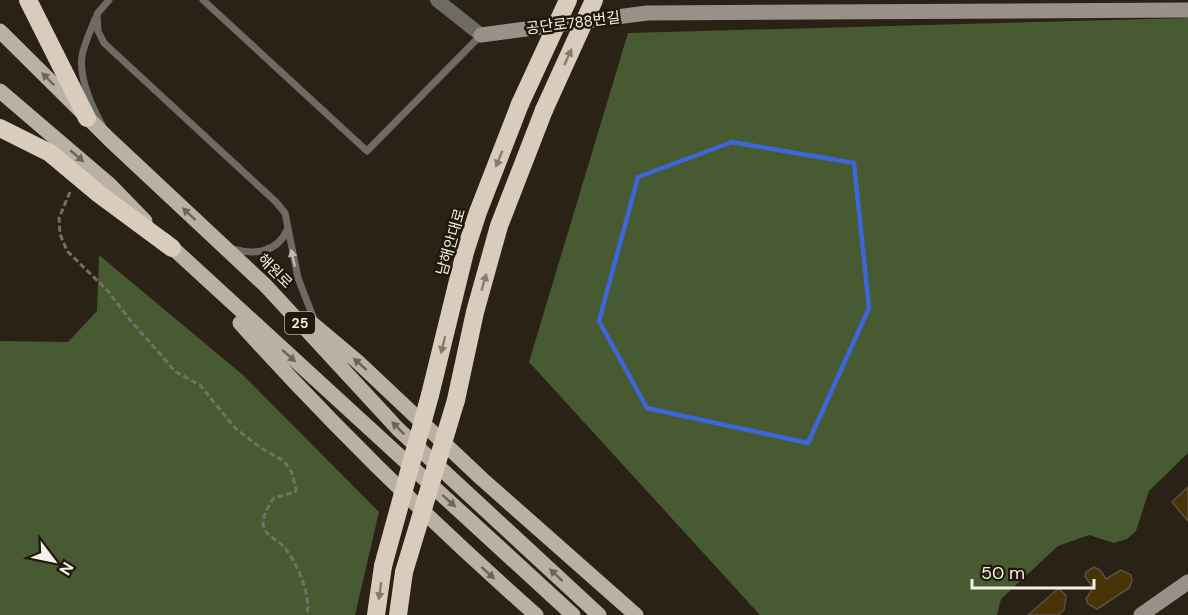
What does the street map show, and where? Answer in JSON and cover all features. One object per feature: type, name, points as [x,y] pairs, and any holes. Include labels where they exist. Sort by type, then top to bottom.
[{"type":"highway","points":[[28,0],[87,118]]},
{"type":"highway","name":"남해안대로","points":[[376,615],[383,566],[430,395],[465,252],[520,104],[568,0]]},
{"type":"highway","points":[[398,615],[404,572],[456,400],[475,312],[499,226],[544,110],[594,0]]},
{"type":"highway","points":[[0,128],[50,153],[99,194],[178,254]]},
{"type":"main road","name":"해원로","points":[[0,31],[87,118],[266,286],[398,429],[599,615]]},
{"type":"main road","name":"25","points":[[0,91],[111,185],[178,254],[573,615]]},
{"type":"main road","points":[[178,254],[286,374],[372,462],[460,547],[536,615]]},
{"type":"main road","points":[[266,286],[358,362],[482,479],[636,615]]},
{"type":"street","points":[[437,0],[481,34]]},
{"type":"street","name":"공단로788번길","points":[[481,34],[647,13],[1188,10]]},
{"type":"street","points":[[1141,615],[1188,582]]},
{"type":"lane","points":[[110,0],[105,2],[97,14],[82,56],[91,105],[110,140]]},
{"type":"lane","points":[[203,0],[367,151],[481,34]]},
{"type":"lane","points":[[97,14],[98,31],[104,43],[276,202],[285,213],[298,278],[317,327]]},
{"type":"lane","points":[[219,242],[233,249],[259,252],[279,242],[288,228]]},
{"type":"path","points":[[77,175],[59,218],[60,234],[67,251],[108,291],[176,372],[200,385],[235,428],[261,448],[284,461],[292,473],[295,492],[274,498],[263,520],[263,527],[271,537],[282,544],[293,559],[308,600],[307,615]]},
{"type":"highlighted area","points":[[732,142],[854,163],[869,308],[808,443],[647,408],[599,321],[638,177]]},
{"type":"green space","points":[[1188,18],[1188,453],[1149,491],[1136,531],[1127,539],[1114,543],[1089,535],[1058,546],[1001,599],[997,615],[760,615],[529,362],[628,33]]},
{"type":"green space","points":[[99,255],[243,375],[379,512],[355,615],[0,615],[0,341],[68,342],[97,311]]},
{"type":"building","points":[[1188,487],[1188,521],[1172,502]]},
{"type":"building","points":[[1094,567],[1100,570],[1106,579],[1121,570],[1131,575],[1132,580],[1129,588],[1097,609],[1088,604],[1086,599],[1093,588],[1085,576],[1086,572]]},
{"type":"building","points":[[1059,588],[1066,596],[1064,610],[1058,615],[1028,615]]}]
